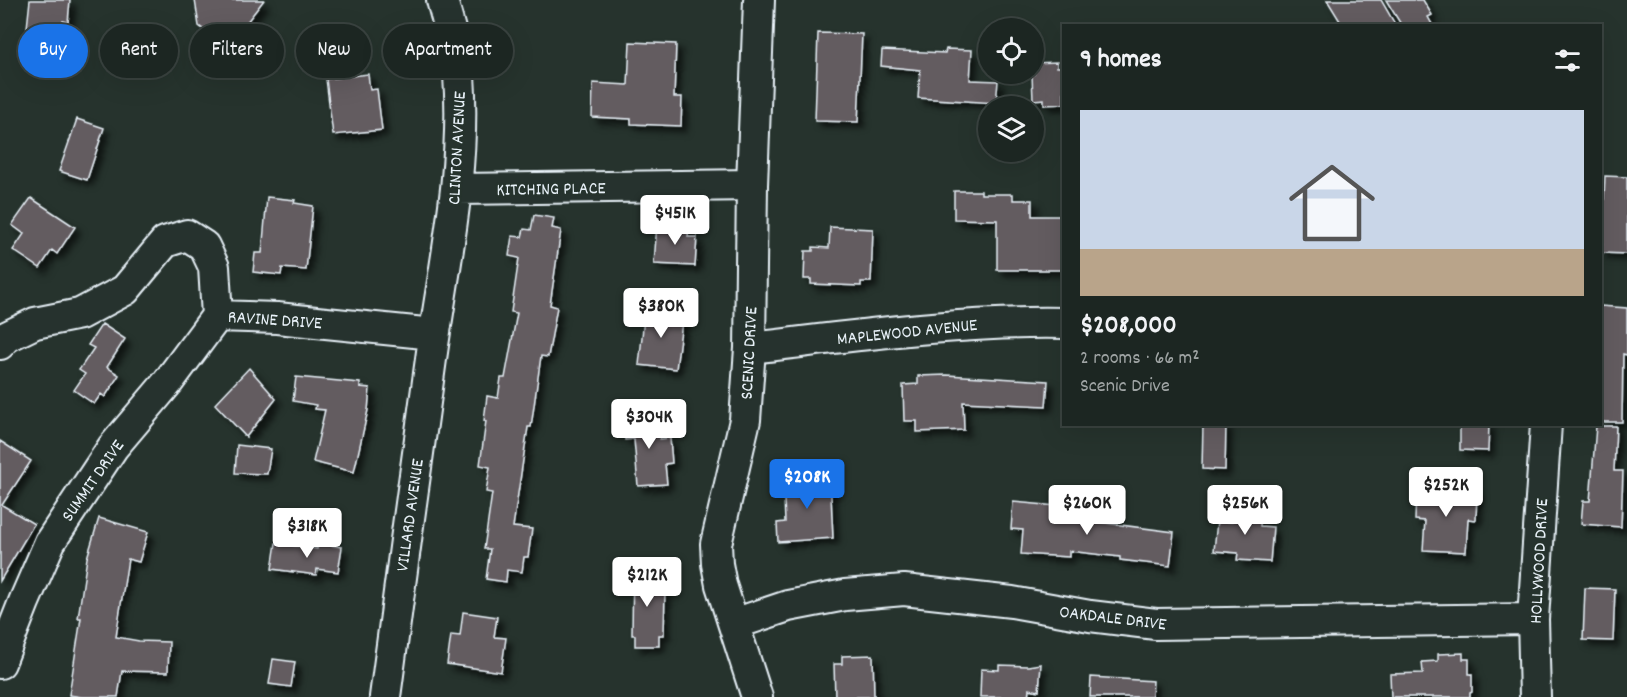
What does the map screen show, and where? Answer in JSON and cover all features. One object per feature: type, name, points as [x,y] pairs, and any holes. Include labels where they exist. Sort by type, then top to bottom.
[{"type":"street","name":"CLINTON AVENUE","points":[[434,334],[457,189],[460,112],[459,73],[442,0]]},
{"type":"street","name":"SCENIC DRIVE","points":[[757,697],[721,585],[716,544],[745,420],[750,348],[752,185],[759,0]]},
{"type":"street","name":"KITCHING PLACE","points":[[457,189],[752,185]]},
{"type":"street","name":"RAVINE DRIVE","points":[[0,344],[6,337],[35,323],[80,314],[125,290],[165,242],[187,235],[204,246],[214,267],[217,316],[277,318],[434,334]]},
{"type":"street","name":"SUMMIT DRIVE","points":[[0,663],[50,542],[113,447],[168,382],[217,316]]},
{"type":"street","name":"MAPLEWOOD AVENUE","points":[[750,348],[958,326],[1015,322],[1062,322]]},
{"type":"street","name":"VILLARD AVENUE","points":[[385,697],[434,334]]},
{"type":"street","name":"HOLLYWOOD DRIVE","points":[[1535,697],[1533,619],[1546,426]]},
{"type":"street","name":"OAKDALE DRIVE","points":[[734,624],[788,606],[845,595],[904,590],[1012,602],[1090,616],[1156,624],[1533,619]]},
{"type":"building","points":[[30,0],[70,0],[68,22],[27,24]]},
{"type":"building","points":[[195,0],[264,0],[245,24],[199,24]]},
{"type":"building","points":[[1327,0],[1381,0],[1395,24],[1342,24]]},
{"type":"building","points":[[1386,0],[1423,0],[1432,15],[1428,17],[1432,24],[1401,24]]},
{"type":"building","points":[[818,33],[862,34],[858,122],[815,121]]},
{"type":"building","points":[[630,42],[676,44],[674,97],[682,97],[681,126],[631,124],[631,119],[592,117],[593,83],[628,85]]},
{"type":"building","points":[[946,49],[972,50],[970,80],[978,80],[978,84],[998,84],[997,96],[978,96],[978,102],[918,98],[920,70],[881,66],[882,50],[945,53]]},
{"type":"building","points":[[1057,62],[1057,67],[1062,67],[1062,104],[1044,105],[1044,96],[1033,96],[1032,84],[1044,84],[1044,63]]},
{"type":"building","points":[[368,78],[370,90],[377,89],[382,130],[333,135],[326,79]]},
{"type":"building","points":[[77,119],[104,128],[87,180],[59,171]]},
{"type":"building","points":[[1605,176],[1627,177],[1627,254],[1602,253]]},
{"type":"building","points":[[954,191],[1013,194],[1013,200],[1032,200],[1032,216],[1062,216],[1062,270],[997,270],[997,220],[954,219]]},
{"type":"building","points":[[267,197],[295,200],[294,203],[313,206],[306,270],[282,268],[281,275],[253,272],[255,253],[262,253]]},
{"type":"building","points":[[31,198],[75,227],[57,254],[52,250],[40,268],[13,250],[24,234],[12,225]]},
{"type":"building","points":[[534,215],[554,218],[552,228],[561,230],[550,305],[557,307],[548,357],[541,356],[513,527],[532,529],[528,557],[524,557],[522,572],[507,570],[506,582],[486,579],[490,549],[484,549],[492,493],[486,492],[490,467],[480,465],[487,396],[498,398],[501,378],[505,378],[517,313],[511,312],[519,258],[509,256],[512,236],[522,237],[524,229],[531,230]]},
{"type":"building","points":[[657,223],[689,225],[688,237],[697,237],[695,266],[654,264]]},
{"type":"building","points":[[830,227],[873,229],[871,282],[861,282],[861,286],[811,284],[811,279],[804,279],[805,251],[813,251],[813,247],[829,248]]},
{"type":"building","points":[[1602,306],[1627,308],[1627,355],[1623,354],[1622,422],[1602,422]]},
{"type":"building","points":[[645,309],[683,314],[676,369],[639,365]]},
{"type":"building","points":[[102,324],[125,339],[107,367],[119,375],[105,397],[101,394],[94,404],[74,390],[85,374],[79,370],[94,348],[88,345]]},
{"type":"building","points":[[249,368],[276,399],[246,437],[215,404]]},
{"type":"building","points":[[947,375],[1048,381],[1046,406],[963,402],[964,430],[917,432],[917,421],[904,421],[903,385],[918,384],[918,376]]},
{"type":"building","points":[[296,377],[360,383],[360,387],[370,388],[368,410],[354,472],[313,462],[325,410],[315,409],[316,405],[293,401]]},
{"type":"building","points":[[658,417],[660,439],[670,438],[672,463],[665,464],[667,484],[638,486],[634,439],[625,440],[624,420]]},
{"type":"building","points":[[1203,426],[1226,426],[1225,470],[1202,469]]},
{"type":"building","points":[[1460,426],[1489,426],[1488,451],[1460,450]]},
{"type":"building","points":[[1596,426],[1616,426],[1614,471],[1623,471],[1621,527],[1581,524],[1583,501],[1590,501]]},
{"type":"building","points":[[0,441],[31,461],[2,505],[34,524],[0,581]]},
{"type":"building","points":[[237,445],[271,449],[267,474],[235,473]]},
{"type":"building","points":[[830,475],[833,538],[778,542],[777,523],[785,522],[784,498],[790,498],[789,477]]},
{"type":"building","points":[[1450,489],[1477,490],[1476,520],[1468,519],[1466,552],[1423,550],[1425,521],[1415,520],[1416,490],[1450,491]]},
{"type":"building","points":[[1013,502],[1068,507],[1067,518],[1174,532],[1170,566],[1069,551],[1069,557],[1021,554],[1023,530],[1011,529]]},
{"type":"building","points":[[1233,506],[1261,508],[1260,526],[1273,527],[1270,562],[1237,560],[1238,553],[1214,551],[1217,521],[1232,522]]},
{"type":"building","points":[[99,518],[148,532],[139,562],[128,559],[116,637],[139,641],[169,642],[168,672],[122,671],[118,697],[69,695],[81,618],[78,618],[87,558]]},
{"type":"building","points":[[276,543],[317,549],[318,543],[342,547],[338,572],[317,569],[316,575],[272,569]]},
{"type":"building","points":[[633,565],[654,566],[654,591],[665,591],[664,635],[659,635],[659,646],[635,646],[635,635],[632,635]]},
{"type":"building","points":[[1585,588],[1615,589],[1613,641],[1583,640]]},
{"type":"building","points":[[463,612],[497,617],[494,637],[506,638],[501,672],[447,664],[451,635],[460,636]]},
{"type":"building","points":[[1463,653],[1463,659],[1469,659],[1469,674],[1472,674],[1470,697],[1391,697],[1390,674],[1423,673],[1422,662],[1438,661],[1438,654]]},
{"type":"building","points":[[873,655],[874,697],[835,697],[834,664],[842,664],[842,656]]},
{"type":"building","points":[[273,659],[295,662],[291,687],[269,684]]},
{"type":"building","points":[[1041,664],[1039,691],[1029,689],[1028,697],[980,697],[981,669],[999,670],[999,665]]},
{"type":"building","points":[[1091,677],[1153,681],[1152,697],[1090,697]]}]
